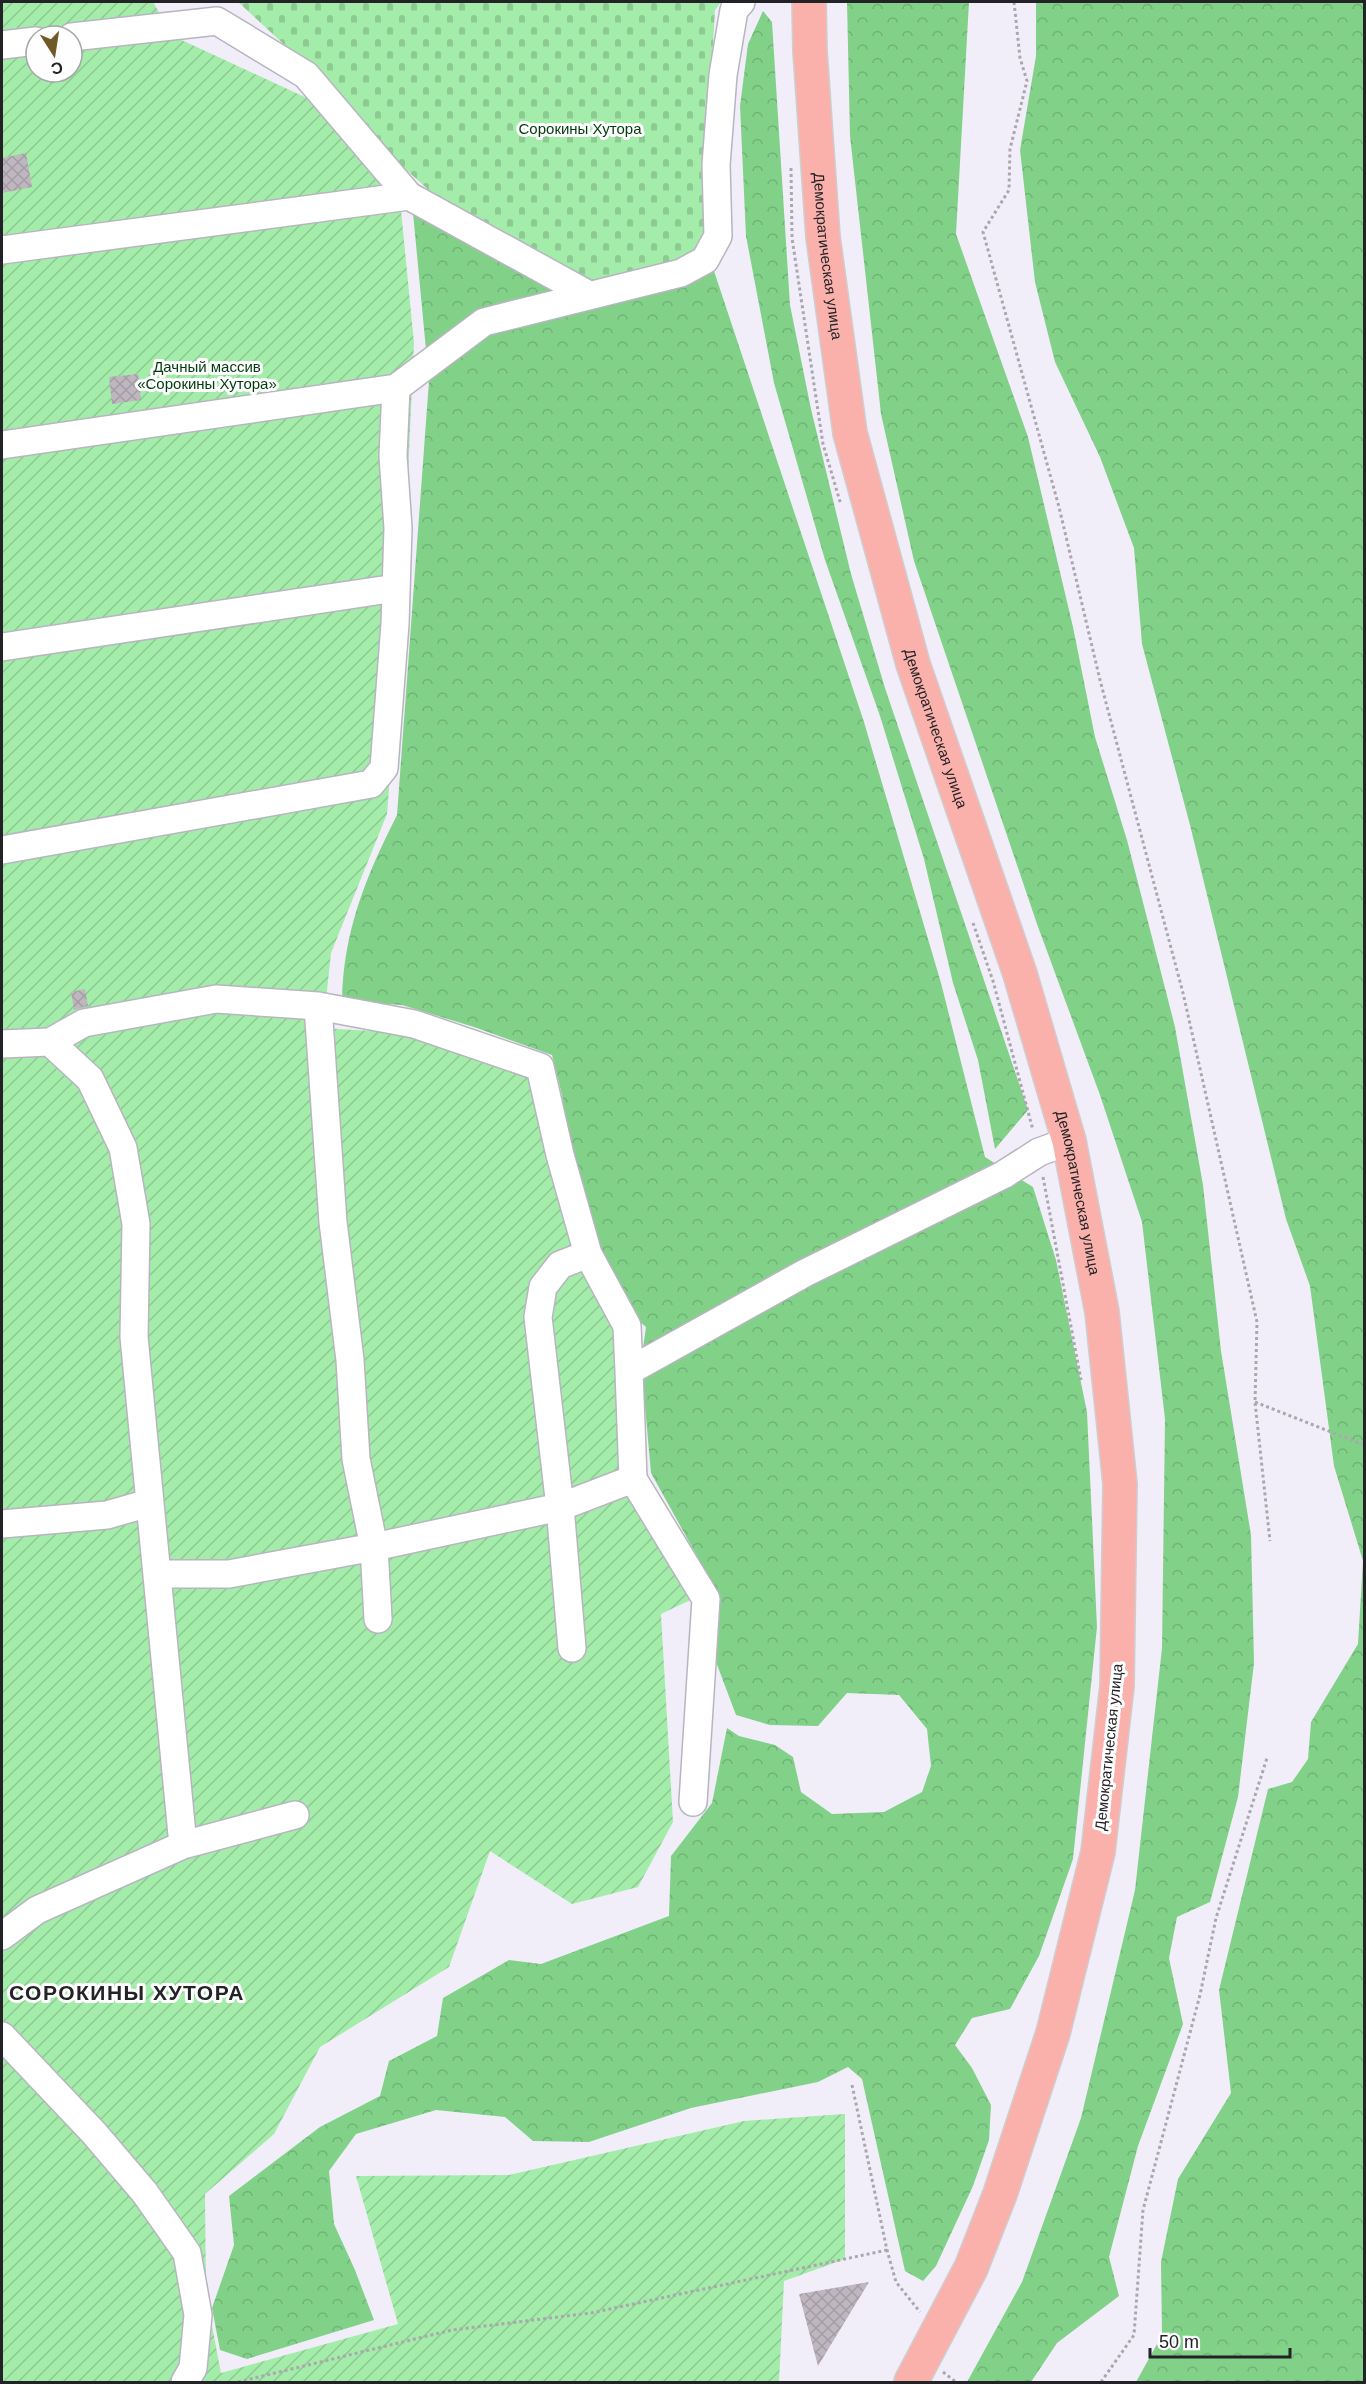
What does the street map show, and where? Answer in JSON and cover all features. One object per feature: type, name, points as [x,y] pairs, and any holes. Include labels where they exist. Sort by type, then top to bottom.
[{"type":"main road","name":"Демократическая улица","points":[[809,2],[810,51],[823,237],[850,434],[913,664],[1020,974],[1068,1140],[1102,1312],[1120,1484],[1117,1686],[1098,1852],[1053,2033],[1000,2194],[971,2268],[911,2382]]},
{"type":"street","points":[[2,445],[396,388],[484,322],[681,273],[705,260],[718,236],[716,165],[723,75],[734,10],[741,2]]},
{"type":"street","points":[[84,36],[217,21],[306,75],[410,196],[589,295]]},
{"type":"street","points":[[2,45],[24,42]]},
{"type":"street","points":[[2,250],[410,196]]},
{"type":"street","points":[[2,850],[371,784],[384,768],[396,588],[398,528],[393,456],[396,388]]},
{"type":"street","points":[[2,647],[396,588]]},
{"type":"street","points":[[2,1044],[50,1042],[84,1023],[216,999],[318,1006],[414,1024],[540,1067],[560,1155],[588,1254],[627,1326],[633,1479],[706,1599],[693,1802]]},
{"type":"street","points":[[318,1006],[333,1222],[350,1360],[356,1459],[374,1547],[378,1619]]},
{"type":"street","points":[[50,1042],[90,1079],[123,1148],[136,1224],[134,1337],[183,1845]]},
{"type":"street","points":[[629,1371],[804,1273],[1003,1175],[1039,1152],[1068,1140]]},
{"type":"street","points":[[572,1648],[560,1507],[538,1317],[543,1287],[560,1265],[588,1254]]},
{"type":"street","points":[[158,1574],[229,1574],[374,1547],[560,1507],[633,1479]]},
{"type":"street","points":[[2,1524],[107,1515],[149,1503]]},
{"type":"street","points":[[2,1936],[37,1910],[183,1845],[295,1815]]},
{"type":"street","points":[[2,2036],[94,2133],[145,2193],[187,2253],[198,2315],[193,2368],[185,2382]]},
{"type":"path","points":[[1014,2],[1020,58],[1027,81],[1010,149],[1009,190],[983,232],[1059,507],[1100,680],[1183,993],[1257,1322],[1255,1402],[1270,1541]]},
{"type":"path","points":[[1255,1402],[1365,1445]]},
{"type":"path","points":[[1101,2382],[1134,2335],[1143,2210],[1200,1995],[1216,1918],[1267,1758]]},
{"type":"path","points":[[852,2085],[887,2250],[896,2282],[921,2314],[941,2326]]},
{"type":"path","points":[[238,2382],[452,2330],[591,2313],[887,2250]]},
{"type":"green space","name":"Дачный массив «Сорокины Хутора»","points":[[2,2],[153,2],[173,36],[322,105],[401,210],[414,343],[400,653],[387,814],[331,953],[323,1028],[403,1033],[527,1071],[558,1200],[621,1335],[627,1484],[697,1597],[661,1614],[673,1822],[638,1887],[572,1904],[490,1851],[449,1967],[320,2047],[274,2134],[205,2194],[206,2294],[221,2373],[398,2324],[356,2176],[509,2175],[744,2121],[845,2114],[845,2259],[784,2281],[779,2382],[2,2382]]},
{"type":"green space","name":"Сорокины Хутора","points":[[238,2],[721,2],[715,10],[709,111],[707,229],[688,263],[594,283],[441,201],[374,141],[316,74]]},
{"type":"green space","points":[[847,2],[969,2],[956,234],[1028,437],[1073,627],[1095,737],[1127,840],[1175,1027],[1203,1185],[1221,1351],[1251,1535],[1254,1663],[1238,1797],[1210,1902],[1177,1917],[1169,1958],[1183,2024],[1138,2146],[1109,2257],[1119,2296],[1057,2343],[1031,2382],[967,2382],[1022,2282],[1081,2118],[1135,1890],[1162,1648],[1165,1419],[1142,1222],[1100,1095],[1037,924],[914,561],[881,414],[850,136]]},
{"type":"green space","points":[[1036,2],[1364,2],[1364,2382],[1136,2382],[1162,2335],[1161,2262],[1178,2179],[1231,2093],[1219,1990],[1268,1789],[1292,1782],[1308,1759],[1311,1722],[1358,1644],[1363,1561],[1334,1466],[1310,1286],[1286,1219],[1190,825],[1142,644],[1134,548],[1100,457],[1055,362],[1035,282],[1020,150],[1036,56]]},
{"type":"green space","points":[[763,11],[772,22],[790,305],[811,409],[851,574],[885,688],[1028,1110],[995,1149],[978,1060],[953,983],[924,859],[880,716],[825,560],[774,383],[746,236],[740,106],[748,44]]},
{"type":"green space","points":[[413,213],[584,307],[714,271],[864,722],[941,983],[985,1157],[1033,1187],[1056,1260],[1087,1412],[1097,1627],[1073,1859],[1039,1956],[1010,2009],[972,2018],[955,2045],[972,2068],[991,2105],[989,2140],[973,2186],[936,2266],[923,2281],[905,2271],[862,2079],[848,2067],[818,2082],[691,2108],[589,2142],[533,2141],[505,2117],[436,2110],[356,2134],[329,2171],[334,2224],[374,2320],[247,2359],[220,2350],[212,2308],[234,2245],[229,2196],[320,2127],[380,2096],[389,2061],[437,2036],[443,1998],[509,1960],[541,1964],[669,1916],[671,1856],[712,1803],[727,1728],[739,1736],[775,1745],[793,1757],[801,1792],[832,1814],[884,1812],[922,1792],[931,1766],[927,1729],[899,1695],[847,1693],[818,1726],[770,1725],[736,1715],[713,1654],[708,1576],[651,1473],[641,1362],[646,1327],[623,1308],[577,1192],[562,1095],[552,1055],[474,1027],[402,1005],[342,1001],[347,951],[358,905],[375,860],[397,815],[429,381]]},
{"type":"building","points":[[26,153],[32,187],[2,193],[2,158]]},
{"type":"building","points":[[138,374],[141,400],[112,404],[109,377]]},
{"type":"building","points":[[85,989],[88,1006],[74,1010],[71,992]]},
{"type":"building","points":[[869,2282],[818,2366],[799,2294]]},
{"type":"district","name":"СОРОКИНЫ ХУТОРА","points":[[127,1993]]}]
